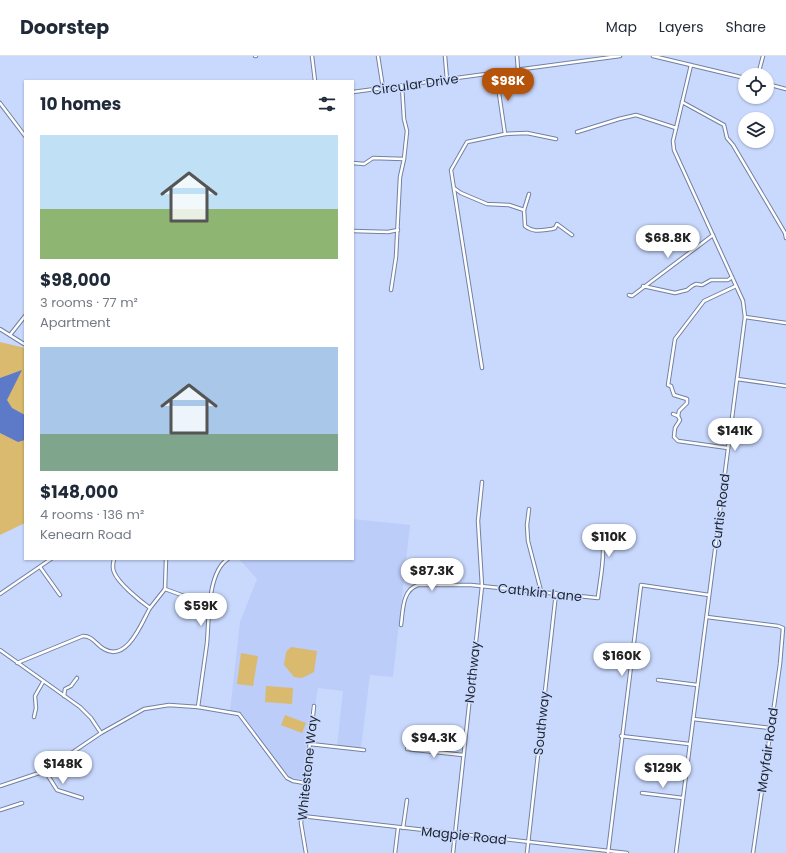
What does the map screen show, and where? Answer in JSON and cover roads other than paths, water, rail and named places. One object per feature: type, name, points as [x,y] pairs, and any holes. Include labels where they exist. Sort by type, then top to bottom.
[{"type":"street","points":[[312,56],[315,80]]},
{"type":"street","points":[[378,56],[383,88]]},
{"type":"street","points":[[445,56],[447,80]]},
{"type":"street","points":[[517,56],[518,70]]},
{"type":"street","name":"Circular Drive","points":[[354,92],[620,56]]},
{"type":"street","points":[[653,56],[738,76]]},
{"type":"street","points":[[760,68],[763,56]]},
{"type":"street","name":"Curtis Road","points":[[676,853],[745,317],[743,300],[674,150],[673,141],[691,65]]},
{"type":"street","points":[[496,73],[505,134]]},
{"type":"street","points":[[391,290],[396,257],[400,177],[404,159],[407,131],[404,119],[402,86]]},
{"type":"street","points":[[774,86],[786,89]]},
{"type":"street","points":[[682,102],[724,125],[727,138],[733,145],[773,212],[785,233],[786,238]]},
{"type":"street","points":[[0,103],[24,135]]},
{"type":"street","points":[[577,132],[636,115],[676,128]]},
{"type":"street","points":[[482,368],[451,170],[467,142],[505,134],[528,133],[556,139]]},
{"type":"street","points":[[354,163],[366,164],[373,158],[404,159]]},
{"type":"street","points":[[454,188],[460,193],[487,204],[509,205],[524,210]]},
{"type":"street","points":[[529,194],[524,210],[525,226],[530,230],[536,231],[552,229],[555,228],[557,224],[572,235]]},
{"type":"street","points":[[354,231],[388,232],[398,230]]},
{"type":"street","points":[[629,296],[632,296],[643,286],[713,235]]},
{"type":"street","points":[[643,286],[674,293],[687,290],[692,286],[702,285],[711,280],[724,280],[732,278]]},
{"type":"street","points":[[728,448],[676,440],[674,437],[675,428],[680,420],[678,416],[679,411],[687,403],[685,398],[674,395],[671,386],[668,385],[675,340],[704,301],[736,286]]},
{"type":"street","points":[[10,335],[24,317]]},
{"type":"street","points":[[745,317],[786,323]]},
{"type":"street","points":[[0,329],[24,344]]},
{"type":"street","points":[[737,379],[786,386]]},
{"type":"street","points":[[673,414],[678,416]]},
{"type":"street","name":"Northway","points":[[453,853],[482,586],[478,521],[482,482]]},
{"type":"street","points":[[529,509],[527,525],[528,541],[541,591]]},
{"type":"street","name":"Cathkin Lane","points":[[402,625],[406,595],[414,586],[450,584],[482,586],[598,598],[602,566],[602,544],[601,539],[590,528]]},
{"type":"street","points":[[0,594],[50,560]]},
{"type":"street","points":[[114,560],[113,570],[117,576],[135,597],[150,608]]},
{"type":"street","points":[[17,663],[83,636],[89,637],[106,651],[118,651],[129,645],[150,608],[165,589],[166,560]]},
{"type":"street","points":[[198,707],[207,644],[210,605],[217,573],[223,563],[227,560]]},
{"type":"street","points":[[40,567],[60,595]]},
{"type":"street","points":[[608,852],[641,585],[709,595]]},
{"type":"street","points":[[165,589],[210,605]]},
{"type":"street","name":"Southway","points":[[527,853],[556,593]]},
{"type":"street","name":"Mayfair Road","points":[[707,617],[778,626],[783,628],[753,853]]},
{"type":"street","points":[[0,651],[87,714],[101,733]]},
{"type":"street","points":[[64,696],[65,689],[71,686],[77,678]]},
{"type":"street","points":[[658,680],[697,686]]},
{"type":"street","points":[[34,717],[36,708],[35,696],[43,682]]},
{"type":"street","points":[[0,786],[45,771],[101,733],[136,712],[149,707],[168,705],[198,707],[239,714],[287,778],[293,781],[305,783]]},
{"type":"street","name":"Whitestone Way","points":[[306,853],[301,827],[314,706]]},
{"type":"street","points":[[693,719],[770,728]]},
{"type":"street","points":[[622,736],[689,744]]},
{"type":"street","points":[[310,744],[364,750]]},
{"type":"street","points":[[407,749],[463,755]]},
{"type":"street","points":[[45,771],[57,790],[82,798]]},
{"type":"street","points":[[642,793],[683,798]]},
{"type":"street","points":[[403,828],[407,800]]},
{"type":"street","points":[[0,810],[22,803]]},
{"type":"street","name":"Magpie Road","points":[[302,816],[627,853]]},
{"type":"street","points":[[395,853],[398,828]]},
{"type":"water","points":[[22,370],[7,400],[12,408],[24,414],[24,440],[18,442],[0,433],[0,378]]}]
